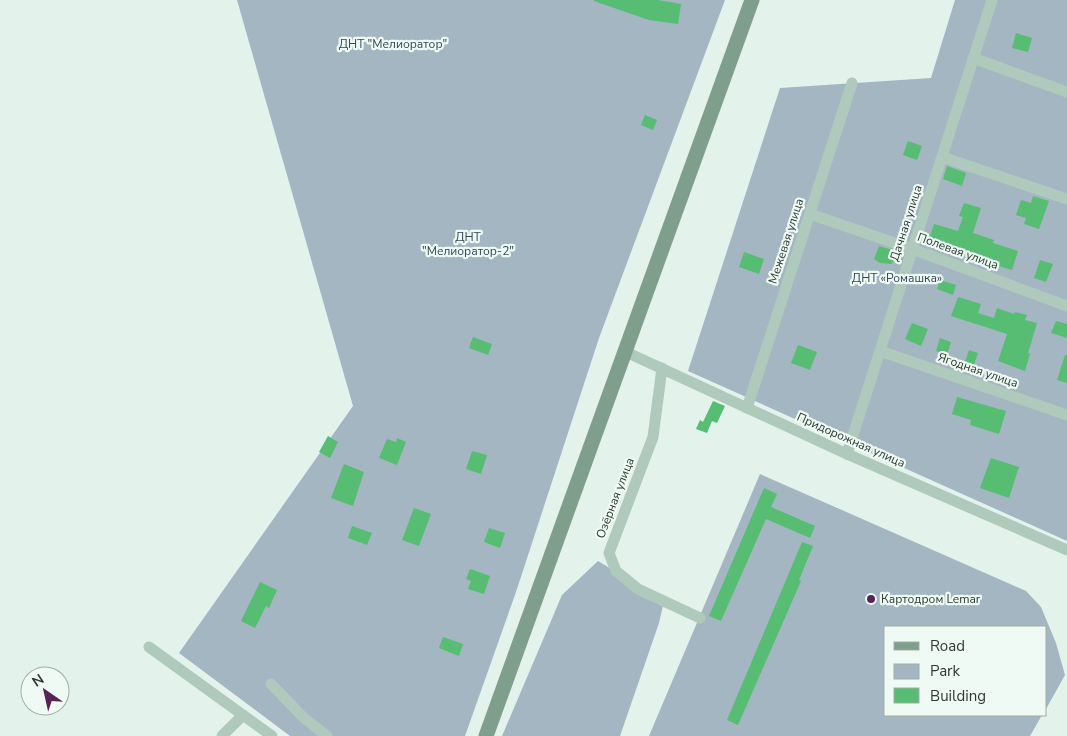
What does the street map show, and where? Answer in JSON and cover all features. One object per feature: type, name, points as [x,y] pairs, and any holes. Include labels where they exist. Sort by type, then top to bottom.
[{"type":"main road","points":[[486,736],[752,0]]},
{"type":"street","name":"Дачная улица","points":[[847,454],[992,0]]},
{"type":"street","points":[[973,58],[1067,92]]},
{"type":"street","name":"Межевая улица","points":[[747,408],[852,83]]},
{"type":"street","points":[[942,157],[1067,199]]},
{"type":"street","name":"Полевая улица","points":[[810,214],[1067,306]]},
{"type":"street","name":"Ягодная улица","points":[[880,350],[1067,415]]},
{"type":"street","name":"Придорожная улица","points":[[626,352],[847,454],[1067,550]]},
{"type":"street","name":"Озёрная улица","points":[[662,368],[653,437],[609,552],[616,571],[638,589],[700,618]]},
{"type":"street","points":[[149,647],[272,736]]},
{"type":"street","points":[[271,684],[304,718],[327,736]]},
{"type":"street","points":[[222,736],[243,715]]},
{"type":"green space","name":"ДНТ \"Мелиоратор-2\"","points":[[237,0],[725,0],[599,338],[516,592],[465,736],[290,736],[179,653],[353,406]]},
{"type":"green space","name":"ДНТ «Ромашка»","points":[[955,0],[1067,0],[1067,541],[688,371],[780,88],[931,78]]},
{"type":"green space","name":"Картодром Lemar","points":[[760,474],[1026,591],[1041,607],[1056,643],[1065,675],[1047,707],[1047,626],[884,626],[884,716],[1041,716],[1030,736],[649,736]]},
{"type":"green space","points":[[598,561],[664,601],[659,623],[620,736],[502,736],[562,595]]},
{"type":"building","points":[[594,0],[658,0],[681,4],[678,24],[649,20]]},
{"type":"building","points":[[1016,33],[1032,38],[1028,52],[1012,48]]},
{"type":"building","points":[[645,115],[657,120],[653,130],[641,125]]},
{"type":"building","points":[[908,141],[922,146],[917,160],[903,155]]},
{"type":"building","points":[[947,166],[966,173],[962,186],[943,179]]},
{"type":"building","points":[[1033,196],[1049,201],[1039,229],[1024,224],[1026,218],[1016,215],[1021,200],[1031,203]]},
{"type":"building","points":[[964,203],[981,208],[973,233],[994,240],[993,243],[1018,251],[1012,270],[999,266],[1000,262],[928,242],[934,224],[958,231],[963,217],[959,216]]},
{"type":"building","points":[[879,246],[896,251],[892,264],[880,263],[874,259]]},
{"type":"building","points":[[744,252],[764,259],[759,274],[739,267]]},
{"type":"building","points":[[1040,260],[1053,264],[1046,282],[1034,278]]},
{"type":"building","points":[[940,280],[956,285],[953,295],[937,289]]},
{"type":"building","points":[[958,297],[981,304],[978,313],[994,318],[997,308],[1014,314],[1015,312],[1027,315],[1025,320],[1037,323],[1025,371],[998,361],[1007,334],[951,316]]},
{"type":"building","points":[[1056,321],[1067,324],[1067,338],[1051,333]]},
{"type":"building","points":[[912,323],[928,329],[921,346],[905,339]]},
{"type":"building","points":[[473,337],[492,344],[488,355],[469,348]]},
{"type":"building","points":[[940,338],[951,342],[947,355],[936,351]]},
{"type":"building","points":[[798,345],[817,352],[810,370],[791,363]]},
{"type":"building","points":[[969,350],[978,353],[973,368],[964,365]]},
{"type":"building","points":[[1065,355],[1067,355],[1067,383],[1057,380]]},
{"type":"building","points":[[957,397],[1006,411],[999,434],[970,425],[971,420],[952,414]]},
{"type":"building","points":[[713,401],[725,406],[717,423],[712,421],[707,433],[696,429],[700,420],[703,422]]},
{"type":"building","points":[[328,436],[338,442],[330,458],[319,452]]},
{"type":"building","points":[[397,438],[406,442],[397,465],[379,458],[387,439],[396,442]]},
{"type":"building","points":[[472,451],[487,455],[481,474],[466,469]]},
{"type":"building","points":[[991,458],[1019,467],[1009,498],[980,488]]},
{"type":"building","points":[[344,464],[364,472],[353,506],[331,498]]},
{"type":"building","points":[[764,488],[777,494],[771,507],[815,526],[810,538],[766,519],[721,621],[709,616]]},
{"type":"building","points":[[414,508],[431,514],[419,546],[402,540]]},
{"type":"building","points":[[352,526],[372,533],[367,545],[348,538]]},
{"type":"building","points":[[489,528],[505,533],[500,548],[484,542]]},
{"type":"building","points":[[802,542],[813,546],[799,580],[801,581],[738,725],[727,720]]},
{"type":"building","points":[[470,569],[490,576],[484,594],[468,589],[471,581],[466,579]]},
{"type":"building","points":[[260,582],[277,590],[269,608],[266,606],[255,628],[241,621]]},
{"type":"building","points":[[443,637],[463,644],[459,656],[439,648]]},
{"type":"place","name":"Картодром Lemar","points":[[871,599]]},
{"type":"park label","name":"ДНТ \"Мелиоратор\"","points":[[393,44]]}]
